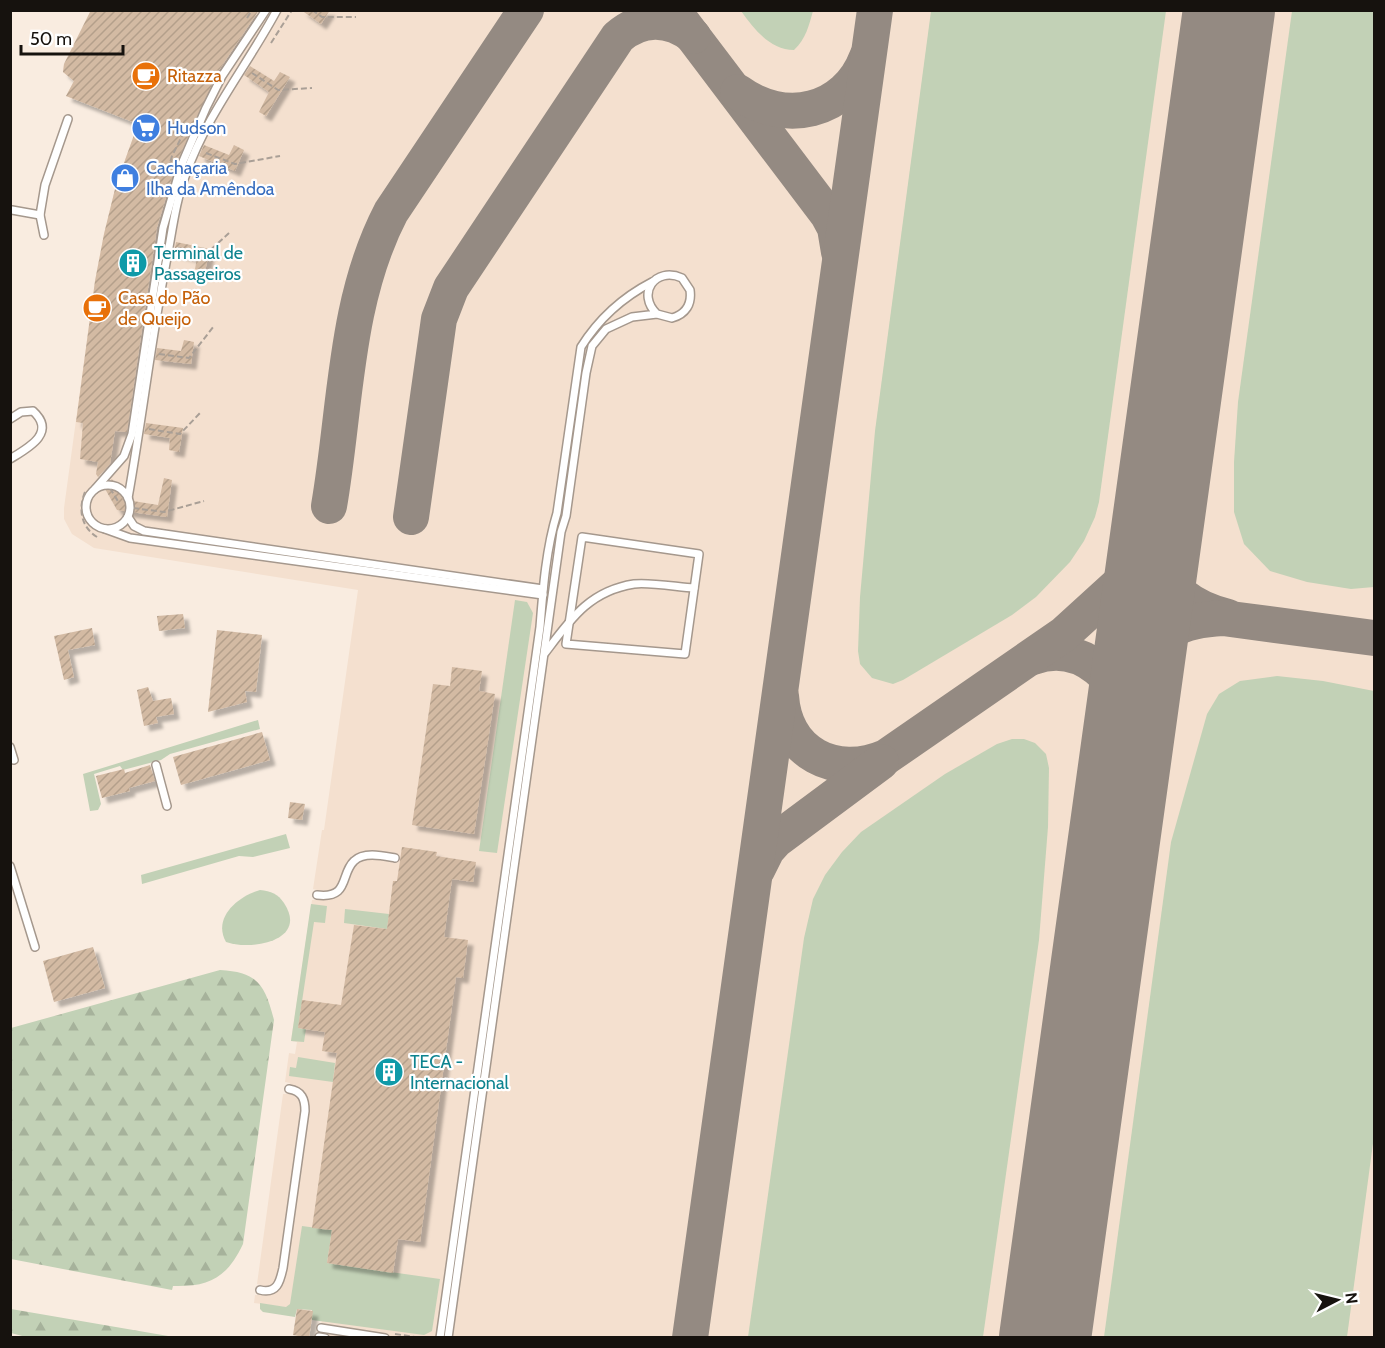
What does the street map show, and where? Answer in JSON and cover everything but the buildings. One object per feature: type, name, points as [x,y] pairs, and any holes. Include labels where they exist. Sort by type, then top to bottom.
[{"type":"lane","points":[[266,10],[222,75],[182,166],[163,228],[132,434],[124,456],[92,488],[87,500],[87,513],[93,524],[130,538],[543,592]]},
{"type":"lane","points":[[105,530],[118,527],[128,517],[130,509],[128,498],[160,294],[185,175],[214,113],[277,10]]},
{"type":"lane","points":[[44,236],[40,215],[45,185],[68,119]]},
{"type":"lane","points":[[12,210],[40,215]]},
{"type":"lane","points":[[448,1338],[561,532],[566,516],[586,373],[592,346],[606,329],[636,315],[657,314],[672,318],[679,315],[689,305],[690,290],[681,278],[675,275],[660,276],[650,286],[648,298],[657,314]]},
{"type":"lane","points":[[440,1338],[540,627],[543,592],[581,347],[592,330],[614,309],[635,291],[654,281]]},
{"type":"lane","points":[[10,419],[21,412],[33,411],[40,417],[41,429],[36,441],[10,459]]},
{"type":"lane","points":[[92,488],[114,486],[124,492],[128,498]]},
{"type":"lane","points":[[128,517],[134,526],[144,531],[543,592]]},
{"type":"lane","points":[[582,537],[699,554],[684,654],[566,644],[570,621],[582,537]]},
{"type":"lane","points":[[544,654],[570,621],[596,596],[635,584],[694,588]]},
{"type":"lane","points":[[10,747],[14,759]]},
{"type":"lane","points":[[156,765],[167,806]]},
{"type":"lane","points":[[317,895],[322,896],[338,891],[354,861],[361,857],[374,855],[395,858]]},
{"type":"lane","points":[[10,866],[35,947]]},
{"type":"lane","points":[[260,1290],[269,1292],[274,1289],[280,1281],[283,1268],[305,1111],[302,1094],[297,1090],[289,1089]]},
{"type":"lane","points":[[321,1328],[385,1338]]},
{"type":"path","points":[[246,20],[252,10]]},
{"type":"path","points":[[312,10],[322,17],[356,17]]},
{"type":"path","points":[[278,90],[312,88]]},
{"type":"path","points":[[166,179],[172,156],[184,131]]},
{"type":"path","points":[[206,153],[236,164],[280,156]]},
{"type":"path","points":[[207,254],[229,233]]},
{"type":"path","points":[[189,358],[214,326]]},
{"type":"path","points":[[140,428],[180,434],[201,412]]},
{"type":"path","points":[[92,488],[83,498],[82,514],[87,528],[99,538]]},
{"type":"path","points":[[164,512],[204,501]]},
{"type":"shaded area","points":[[91,10],[1374,11],[1374,1337],[319,1338],[323,1312],[254,1303],[255,1295],[259,1295],[260,1285],[257,1284],[283,1094],[288,1094],[290,1083],[285,1082],[289,1053],[295,1054],[297,1042],[291,1041],[312,900],[316,900],[317,890],[313,889],[322,830],[324,830],[358,590],[94,548],[72,534],[64,519],[95,281],[116,185],[138,124],[66,96],[74,81],[63,72],[64,64]]},
{"type":"green space","points":[[741,11],[813,11],[804,37],[794,50],[777,46],[763,37]]},
{"type":"green space","points":[[931,11],[1166,11],[1099,502],[1095,517],[1084,541],[1070,562],[1036,597],[1012,615],[893,684],[872,678],[860,664],[858,651],[860,597],[875,431]]},
{"type":"green space","points":[[1292,11],[1374,11],[1374,587],[1351,589],[1307,582],[1270,571],[1244,544],[1234,512],[1234,462],[1238,402]]},
{"type":"green space","points":[[515,600],[527,602],[533,613],[497,853],[479,851]]},
{"type":"green space","points":[[1277,676],[1323,681],[1374,691],[1374,1136],[1347,1337],[1104,1337],[1171,842],[1207,714],[1219,694],[1240,681]]},
{"type":"green space","points":[[258,720],[260,729],[170,754],[161,760],[123,770],[120,766],[94,774],[101,804],[98,810],[90,811],[83,774]]},
{"type":"green space","points":[[1012,739],[1024,739],[1035,743],[1046,754],[1049,768],[1048,827],[1039,940],[983,1337],[748,1337],[804,938],[813,899],[825,875],[861,832],[945,774],[997,744]]},
{"type":"green space","points":[[286,834],[290,848],[253,857],[239,856],[142,884],[141,875]]},
{"type":"green space","points":[[260,890],[268,891],[282,900],[290,916],[289,926],[274,940],[262,944],[226,942],[222,924],[225,916],[236,902]]},
{"type":"green space","points":[[311,904],[327,906],[325,923],[314,922],[298,1028],[306,1029],[304,1042],[291,1041]]},
{"type":"green space","points":[[345,909],[389,914],[387,929],[344,923]]},
{"type":"green space","points":[[220,970],[243,974],[258,983],[267,998],[274,1020],[243,1244],[237,1256],[216,1278],[197,1285],[173,1286],[172,1290],[11,1259],[11,1028]]},
{"type":"green space","points":[[298,1057],[335,1063],[333,1082],[289,1076],[290,1067],[296,1068]]},
{"type":"green space","points":[[302,1226],[332,1230],[327,1263],[440,1279],[432,1331],[424,1335],[312,1320],[312,1310],[297,1309],[295,1317],[263,1312],[260,1309],[260,1303],[286,1307],[290,1304]]},
{"type":"green space","points":[[11,1309],[174,1337],[26,1337],[11,1333]]},
{"type":"taxiway","points":[[329,506],[355,319],[376,246],[391,212],[526,10]]},
{"type":"taxiway","points":[[690,1338],[875,10]]},
{"type":"taxiway","points":[[679,18],[828,215],[835,228],[839,252]]},
{"type":"taxiway","points":[[411,517],[439,319],[451,288],[618,37],[636,26],[655,22],[674,25],[693,36]]},
{"type":"taxiway","points":[[738,92],[756,103],[775,109],[793,111],[812,108],[829,102],[844,91],[857,76],[867,57]]},
{"type":"taxiway","points":[[1157,527],[1157,547],[1165,576],[1192,603],[1228,617]]},
{"type":"taxiway","points":[[781,696],[785,716],[792,733],[816,756],[831,762],[849,765],[867,763],[886,757],[1064,634],[1131,573],[1157,527]]},
{"type":"taxiway","points":[[1127,741],[1138,673],[1145,659],[1161,638],[1182,625],[1223,618],[1374,638]]},
{"type":"taxiway","points":[[1033,657],[1051,653],[1068,654],[1083,659],[1097,668],[1118,694],[1127,727]]},
{"type":"taxiway","points":[[757,870],[767,850],[776,840],[881,762]]},
{"type":"runway","points":[[1045,1338],[1229,10]]},
{"type":"place","name":"Ritazza","points":[[146,76]]},
{"type":"place","name":"Hudson","points":[[146,128]]},
{"type":"place","name":"Cachaçaria Ilha da Amêndoa","points":[[125,178]]},
{"type":"place","name":"Terminal de Passageiros","points":[[133,263]]},
{"type":"place","name":"Casa do Pão de Queijo","points":[[97,308]]},
{"type":"place","name":"TECA - Internacional","points":[[389,1072]]}]
